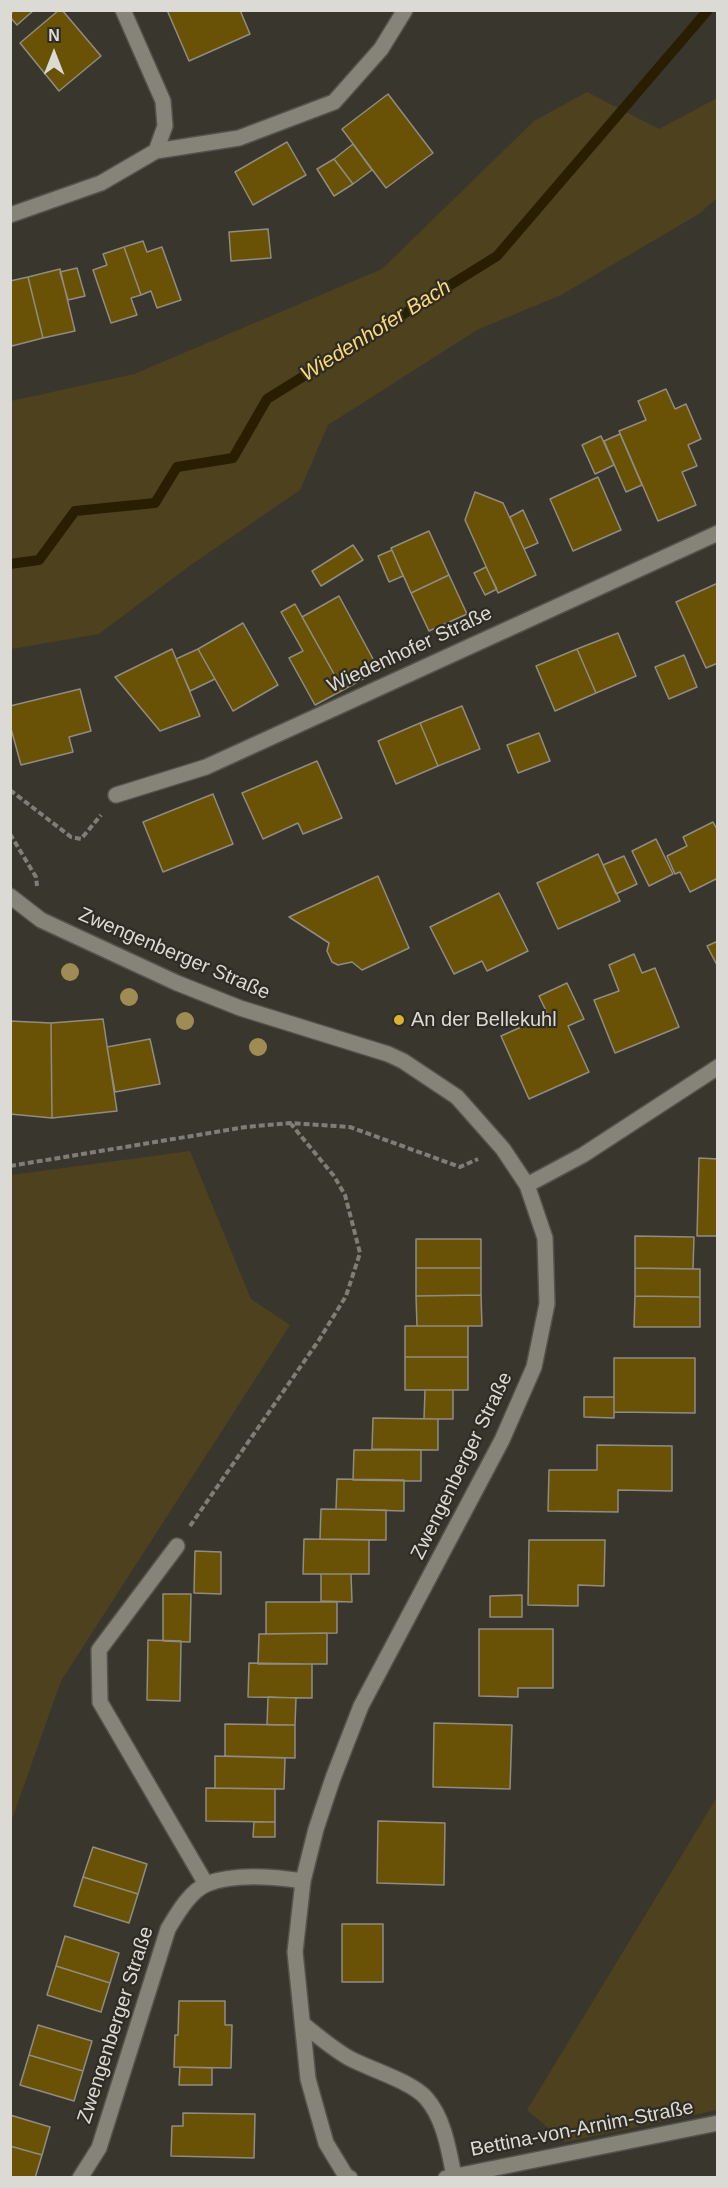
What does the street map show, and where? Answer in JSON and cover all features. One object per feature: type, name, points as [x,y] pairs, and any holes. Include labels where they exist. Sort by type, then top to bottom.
[{"type":"street","points":[[123,10],[163,100],[165,126],[156,151]]},
{"type":"street","points":[[10,215],[100,183],[156,151],[239,138],[334,102],[381,49],[405,10]]},
{"type":"street","name":"Wiedenhofer Straße","points":[[116,795],[206,767],[717,533]]},
{"type":"street","name":"Zwengenberger Straße","points":[[10,896],[41,920],[177,982],[240,1008],[388,1054],[403,1061],[457,1097],[503,1149],[527,1185],[545,1238],[548,1304],[534,1367],[502,1440],[361,1707],[333,1778],[316,1829],[303,1881],[295,1952],[308,2079],[326,2143],[346,2176],[350,2178]]},
{"type":"street","points":[[527,1185],[592,1149],[717,1067]]},
{"type":"street","points":[[177,1546],[99,1650],[100,1702],[206,1884],[242,1877],[273,1876],[303,1881]]},
{"type":"street","name":"Zwengenberger Straße","points":[[80,2178],[99,2148],[168,1929],[183,1905],[206,1884]]},
{"type":"street","points":[[304,2025],[347,2057],[404,2083],[426,2098],[441,2127],[450,2177]]},
{"type":"street","name":"Bettina-von-Arnim-Straße","points":[[450,2177],[717,2123]]},
{"type":"path","points":[[10,790],[70,837],[81,839],[116,795]]},
{"type":"path","points":[[10,834],[36,877],[41,920]]},
{"type":"path","points":[[177,1546],[319,1340],[346,1296],[360,1253],[345,1195],[334,1176],[290,1123]]},
{"type":"path","points":[[10,1166],[246,1127],[290,1123],[350,1127],[460,1167],[503,1149]]},
{"type":"shaded area","points":[[587,92],[659,129],[717,98],[717,198],[699,214],[561,295],[477,330],[328,425],[300,490],[188,567],[99,634],[11,649],[11,401],[134,374],[382,269],[534,121]]},
{"type":"shaded area","points":[[190,1151],[251,1299],[290,1325],[61,1681],[11,1822],[11,1175]]},
{"type":"shaded area","points":[[717,1797],[717,2110],[565,2142],[527,2110]]},
{"type":"building","points":[[13,10],[34,10],[17,25],[10,17]]},
{"type":"building","points":[[59,10],[62,10],[101,56],[59,91],[20,43]]},
{"type":"building","points":[[167,10],[240,10],[250,34],[189,61]]},
{"type":"building","points":[[388,94],[433,153],[386,188],[342,129]]},
{"type":"building","points":[[287,142],[306,175],[253,205],[235,172]]},
{"type":"building","points":[[353,144],[372,170],[353,184],[334,159]]},
{"type":"building","points":[[334,159],[353,184],[334,196],[317,169]]},
{"type":"building","points":[[268,229],[271,258],[231,261],[229,232]]},
{"type":"building","points":[[143,241],[147,252],[162,247],[181,300],[157,308],[151,291],[141,295],[124,247]]},
{"type":"building","points":[[124,247],[141,295],[131,298],[137,315],[111,323],[93,270],[107,265],[103,254]]},
{"type":"building","points":[[77,268],[85,296],[68,300],[60,272]]},
{"type":"building","points":[[60,269],[75,331],[43,338],[28,277]]},
{"type":"building","points":[[28,277],[43,338],[12,346],[10,281]]},
{"type":"building","points":[[666,389],[675,409],[686,404],[701,439],[688,445],[697,466],[682,472],[696,505],[658,521],[619,431],[646,420],[638,401]]},
{"type":"building","points":[[620,434],[642,485],[626,492],[604,441]]},
{"type":"building","points":[[601,436],[614,465],[595,474],[582,445]]},
{"type":"building","points":[[598,477],[621,530],[573,551],[550,499]]},
{"type":"building","points":[[475,492],[503,503],[536,575],[498,593],[465,520]]},
{"type":"building","points":[[523,510],[538,543],[524,549],[510,517]]},
{"type":"building","points":[[429,531],[449,575],[411,593],[391,548]]},
{"type":"building","points":[[353,545],[363,560],[321,586],[312,571]]},
{"type":"building","points":[[392,550],[403,576],[389,582],[378,556]]},
{"type":"building","points":[[486,567],[497,589],[485,595],[474,573]]},
{"type":"building","points":[[449,575],[467,614],[429,631],[411,593]]},
{"type":"building","points":[[718,583],[718,663],[706,668],[676,602]]},
{"type":"building","points":[[339,596],[379,670],[343,690],[302,617]]},
{"type":"building","points":[[295,604],[343,690],[315,705],[289,658],[303,651],[281,612]]},
{"type":"building","points":[[243,623],[278,685],[233,711],[198,649]]},
{"type":"building","points":[[618,633],[636,676],[596,693],[577,649]]},
{"type":"building","points":[[172,649],[200,716],[160,731],[115,677]]},
{"type":"building","points":[[198,649],[215,679],[190,691],[176,659]]},
{"type":"building","points":[[577,649],[596,693],[555,711],[536,666]]},
{"type":"building","points":[[684,655],[697,687],[669,699],[655,667]]},
{"type":"building","points":[[80,689],[91,731],[69,737],[73,752],[21,765],[10,725],[10,706]]},
{"type":"building","points":[[462,706],[480,749],[438,766],[420,723]]},
{"type":"building","points":[[420,723],[438,766],[396,784],[378,741]]},
{"type":"building","points":[[539,733],[550,761],[518,773],[507,745]]},
{"type":"building","points":[[317,761],[342,818],[303,834],[298,823],[263,839],[242,793]]},
{"type":"building","points":[[213,794],[233,844],[163,872],[143,822]]},
{"type":"building","points":[[713,822],[718,831],[718,878],[690,892],[680,872],[675,874],[667,856],[687,846],[683,837]]},
{"type":"building","points":[[656,839],[673,874],[649,886],[632,851]]},
{"type":"building","points":[[598,854],[620,901],[558,929],[537,883]]},
{"type":"building","points":[[624,856],[637,884],[616,894],[603,865]]},
{"type":"building","points":[[378,876],[409,948],[362,970],[352,962],[338,965],[332,962],[327,951],[329,943],[289,917]]},
{"type":"building","points":[[499,893],[528,951],[487,971],[482,961],[454,974],[430,927]]},
{"type":"building","points":[[718,941],[718,967],[707,946]]},
{"type":"building","points":[[634,954],[642,973],[655,968],[679,1027],[615,1053],[594,1000],[619,991],[609,965]]},
{"type":"building","points":[[567,983],[584,1019],[568,1026],[589,1072],[529,1099],[501,1036],[548,1015],[539,996]]},
{"type":"building","points":[[103,1019],[117,1111],[52,1118],[51,1023]]},
{"type":"building","points":[[10,1021],[51,1023],[52,1118],[10,1114]]},
{"type":"building","points":[[150,1039],[160,1084],[115,1092],[107,1047]]},
{"type":"building","points":[[699,1158],[718,1159],[718,1236],[697,1236]]},
{"type":"building","points":[[635,1236],[694,1237],[693,1269],[635,1268]]},
{"type":"building","points":[[416,1239],[481,1239],[481,1268],[416,1268]]},
{"type":"building","points":[[416,1268],[481,1268],[481,1295],[416,1296]]},
{"type":"building","points":[[635,1268],[700,1269],[700,1297],[635,1296]]},
{"type":"building","points":[[481,1295],[482,1326],[417,1326],[416,1296]]},
{"type":"building","points":[[635,1296],[700,1297],[700,1327],[634,1327]]},
{"type":"building","points":[[405,1326],[468,1326],[468,1357],[405,1357]]},
{"type":"building","points":[[405,1357],[468,1357],[468,1390],[405,1390]]},
{"type":"building","points":[[614,1358],[695,1358],[695,1413],[614,1412]]},
{"type":"building","points":[[425,1390],[453,1390],[453,1419],[424,1419]]},
{"type":"building","points":[[584,1397],[614,1397],[614,1418],[584,1417]]},
{"type":"building","points":[[373,1418],[438,1419],[438,1450],[372,1449]]},
{"type":"building","points":[[597,1445],[672,1446],[672,1491],[618,1490],[618,1512],[548,1511],[549,1470],[597,1470]]},
{"type":"building","points":[[354,1450],[421,1450],[421,1481],[353,1480]]},
{"type":"building","points":[[337,1479],[404,1480],[404,1511],[336,1509]]},
{"type":"building","points":[[321,1509],[386,1510],[386,1540],[320,1539]]},
{"type":"building","points":[[304,1539],[369,1540],[369,1574],[303,1574]]},
{"type":"building","points":[[529,1540],[605,1540],[604,1586],[578,1585],[578,1606],[528,1605]]},
{"type":"building","points":[[195,1551],[221,1552],[221,1594],[194,1593]]},
{"type":"building","points":[[321,1574],[351,1574],[352,1602],[321,1601]]},
{"type":"building","points":[[163,1594],[191,1594],[190,1642],[163,1641]]},
{"type":"building","points":[[522,1595],[522,1617],[490,1617],[490,1596]]},
{"type":"building","points":[[266,1602],[337,1602],[337,1633],[266,1634]]},
{"type":"building","points":[[479,1629],[553,1629],[553,1688],[518,1688],[518,1697],[479,1696]]},
{"type":"building","points":[[327,1633],[327,1664],[258,1664],[259,1634]]},
{"type":"building","points":[[148,1640],[181,1641],[180,1701],[147,1700]]},
{"type":"building","points":[[249,1663],[312,1664],[312,1698],[248,1697]]},
{"type":"building","points":[[268,1697],[296,1698],[295,1725],[267,1725]]},
{"type":"building","points":[[434,1723],[512,1725],[510,1789],[433,1787]]},
{"type":"building","points":[[225,1724],[295,1725],[295,1758],[225,1756]]},
{"type":"building","points":[[215,1756],[285,1758],[284,1789],[215,1788]]},
{"type":"building","points":[[206,1788],[275,1789],[275,1822],[206,1821]]},
{"type":"building","points":[[378,1821],[445,1823],[444,1885],[377,1883]]},
{"type":"building","points":[[254,1822],[275,1822],[275,1837],[253,1837]]},
{"type":"building","points":[[93,1847],[147,1864],[138,1894],[83,1877]]},
{"type":"building","points":[[83,1877],[138,1894],[129,1923],[74,1906]]},
{"type":"building","points":[[342,1924],[383,1924],[383,1982],[342,1982]]},
{"type":"building","points":[[65,1936],[119,1953],[110,1983],[56,1966]]},
{"type":"building","points":[[56,1966],[110,1983],[101,2012],[47,1995]]},
{"type":"building","points":[[179,2001],[225,2001],[225,2025],[232,2025],[231,2068],[174,2067]]},
{"type":"building","points":[[38,2025],[92,2041],[83,2071],[29,2055]]},
{"type":"building","points":[[29,2055],[83,2071],[74,2101],[20,2085]]},
{"type":"building","points":[[180,2067],[212,2068],[212,2085],[179,2085]]},
{"type":"building","points":[[183,2113],[255,2114],[254,2158],[171,2156],[172,2126],[183,2126]]},
{"type":"building","points":[[10,2115],[50,2127],[42,2155],[10,2146]]},
{"type":"building","points":[[10,2146],[42,2155],[35,2178],[10,2178]]},
{"type":"waterway","name":"Wiedenhofer Bach","points":[[10,564],[39,560],[75,511],[155,503],[177,467],[233,458],[267,399],[497,256],[708,10]]},
{"type":"place","name":"An der Bellekuhl","points":[[399,1020]]}]
